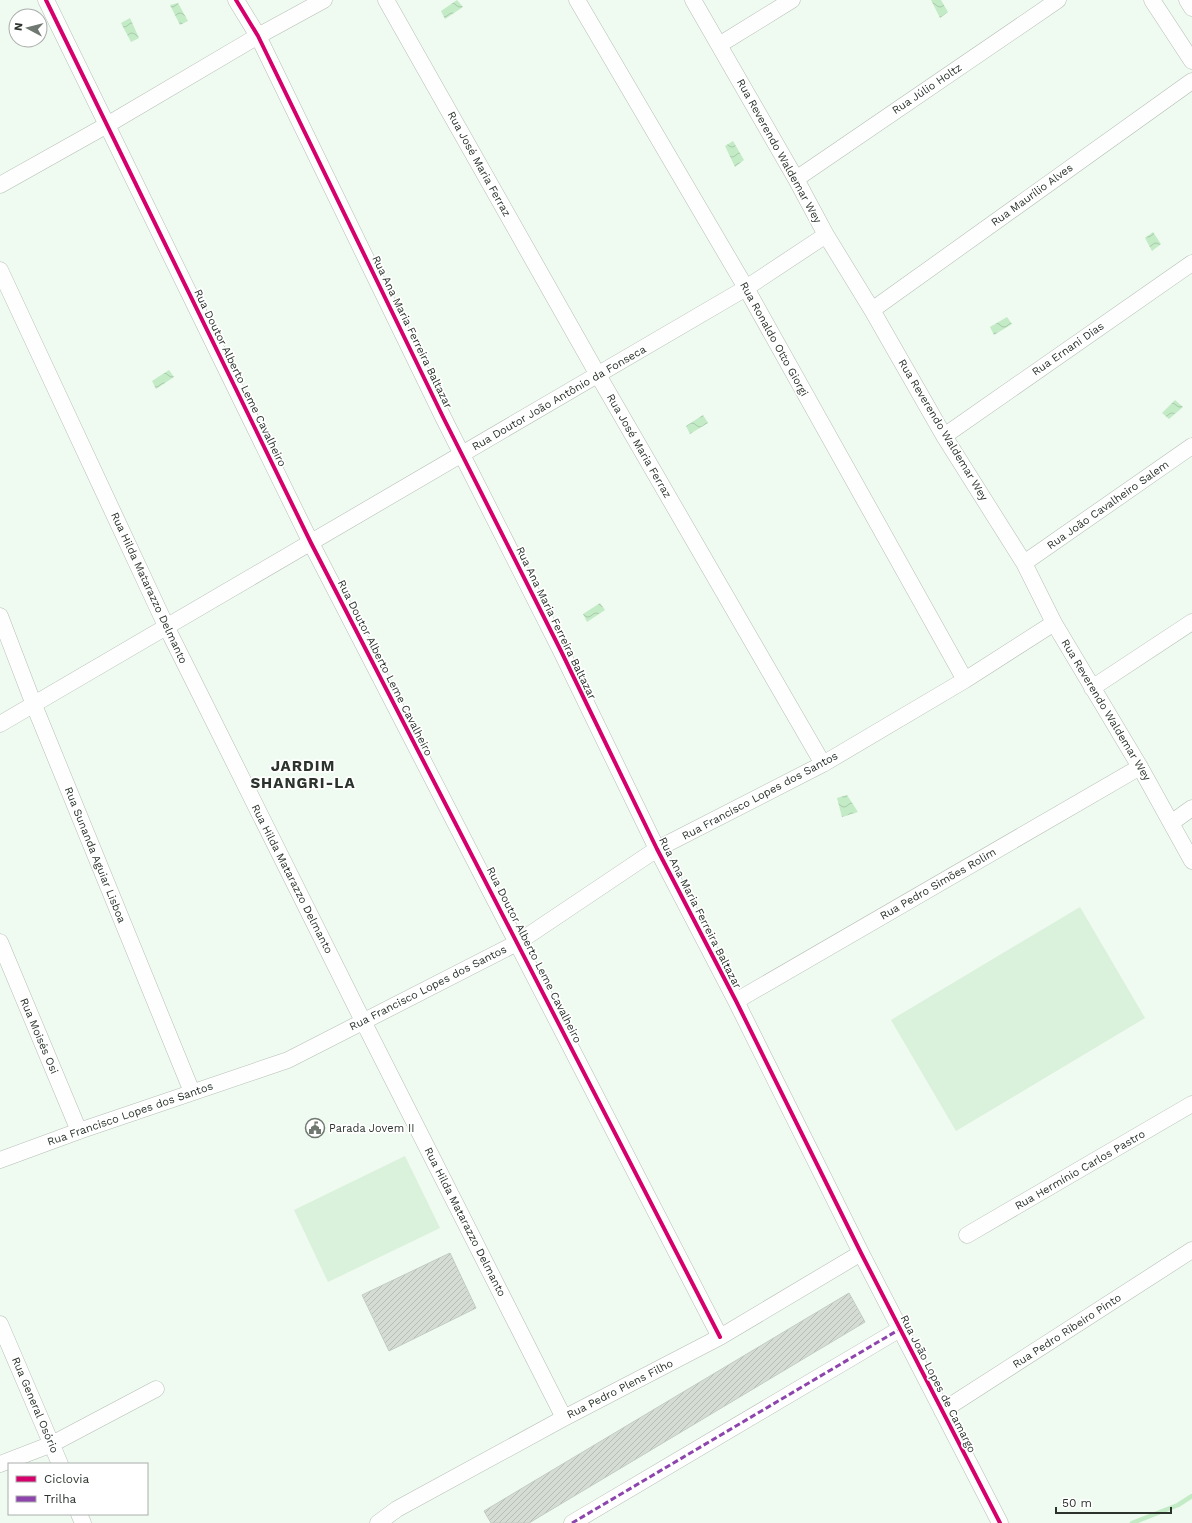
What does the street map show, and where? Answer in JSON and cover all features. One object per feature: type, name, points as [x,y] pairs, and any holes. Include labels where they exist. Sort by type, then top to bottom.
[{"type":"street","name":"Rua Doutor Alberto Leme Cavalheiro","points":[[46,0],[311,543],[720,1337]]},
{"type":"street","name":"Rua Ana Maria Ferreira Baltazar","points":[[236,0],[258,36],[462,455],[561,651],[657,849],[736,1001],[860,1253]]},
{"type":"street","points":[[0,185],[107,125],[258,36],[324,0]]},
{"type":"street","name":"Rua José Maria Ferraz","points":[[386,0],[598,375],[823,764]]},
{"type":"street","name":"Rua Ronaldo Otto Giorgi","points":[[577,0],[746,288],[965,680]]},
{"type":"street","name":"Rua Reverendo Waldemar Wey","points":[[693,0],[796,179],[826,235],[872,310],[944,436],[1024,563],[1054,623],[1140,767],[1192,861]]},
{"type":"street","points":[[719,45],[792,0]]},
{"type":"street","name":"Rua Júlio Holtz","points":[[796,179],[1058,0]]},
{"type":"street","points":[[1152,0],[1192,61]]},
{"type":"street","points":[[1187,0],[1192,8]]},
{"type":"street","name":"Rua Maurílio Alves","points":[[872,310],[1192,81]]},
{"type":"street","name":"Rua Doutor João Antônio da Fonseca","points":[[0,724],[167,628],[746,288],[826,235]]},
{"type":"street","name":"Rua Ernani Dias","points":[[944,436],[1192,263]]},
{"type":"street","name":"Rua Hilda Matarazzo Delmanto","points":[[0,270],[167,628],[363,1021],[564,1418]]},
{"type":"street","name":"Rua João Cavalheiro Salem","points":[[1024,563],[1192,446]]},
{"type":"street","name":"Rua Sunanda Aguiar Lisboa","points":[[0,616],[34,705],[192,1092]]},
{"type":"street","points":[[1092,688],[1192,622]]},
{"type":"street","name":"Rua Francisco Lopes dos Santos","points":[[0,1160],[79,1130],[288,1060],[517,942],[657,849],[823,764],[965,680],[1054,623]]},
{"type":"street","name":"Rua Pedro Simões Rolim","points":[[736,1001],[1140,767]]},
{"type":"street","points":[[1171,823],[1192,808]]},
{"type":"street","name":"Rua Moisés Osi","points":[[0,942],[79,1130]]},
{"type":"street","name":"Rua Hermínio Carlos Pastro","points":[[967,1235],[1192,1104]]},
{"type":"street","name":"Rua Pedro Ribeiro Pinto","points":[[942,1411],[1192,1250]]},
{"type":"street","name":"Rua Pedro Plens Filho","points":[[378,1523],[400,1516],[564,1418],[720,1337],[860,1253]]},
{"type":"street","name":"Rua João Lopes de Camargo","points":[[860,1253],[1000,1523]]},
{"type":"street","name":"Rua General Osório","points":[[0,1324],[60,1463]]},
{"type":"street","points":[[572,1523],[900,1329]]},
{"type":"street","points":[[0,1464],[52,1444],[156,1389]]},
{"type":"shaded area","points":[[1080,907],[1145,1018],[956,1131],[891,1020]]},
{"type":"shaded area","points":[[405,1156],[440,1228],[328,1282],[294,1210]]},
{"type":"water","points":[[457,0],[463,7],[445,19],[441,11]]},
{"type":"water","points":[[931,0],[941,0],[948,12],[940,18]]},
{"type":"water","points":[[178,3],[188,21],[180,25],[170,5]]},
{"type":"water","points":[[130,18],[139,38],[131,42],[121,23]]},
{"type":"water","points":[[733,141],[744,160],[735,167],[725,146]]},
{"type":"water","points":[[1153,232],[1161,244],[1152,251],[1145,238]]},
{"type":"water","points":[[1007,317],[1012,324],[994,335],[990,327]]},
{"type":"water","points":[[169,370],[174,377],[156,389],[152,381]]},
{"type":"water","points":[[1175,400],[1183,407],[1169,419],[1162,413]]},
{"type":"water","points":[[703,415],[708,423],[690,434],[686,426]]},
{"type":"water","points":[[600,603],[605,610],[587,622],[583,614]]},
{"type":"water","points":[[847,795],[858,812],[842,817],[837,798]]},
{"type":"building","points":[[450,1253],[476,1308],[389,1351],[362,1295]]},
{"type":"building","points":[[849,1293],[865,1322],[529,1523],[491,1523],[484,1511]]},
{"type":"waterway","points":[[1132,1523],[1178,1505],[1192,1496]]},
{"type":"marked path","points":[[572,1523],[900,1329]]},
{"type":"cycle path","points":[[46,0],[311,543],[720,1337]]},
{"type":"cycle path","points":[[236,0],[258,36],[444,419],[561,651],[657,849],[736,1001],[861,1253],[1000,1523]]},
{"type":"place","name":"Parada Jovem II","points":[[315,1128]]},
{"type":"district","name":"JARDIM SHANGRI-LA","points":[[303,774]]}]
